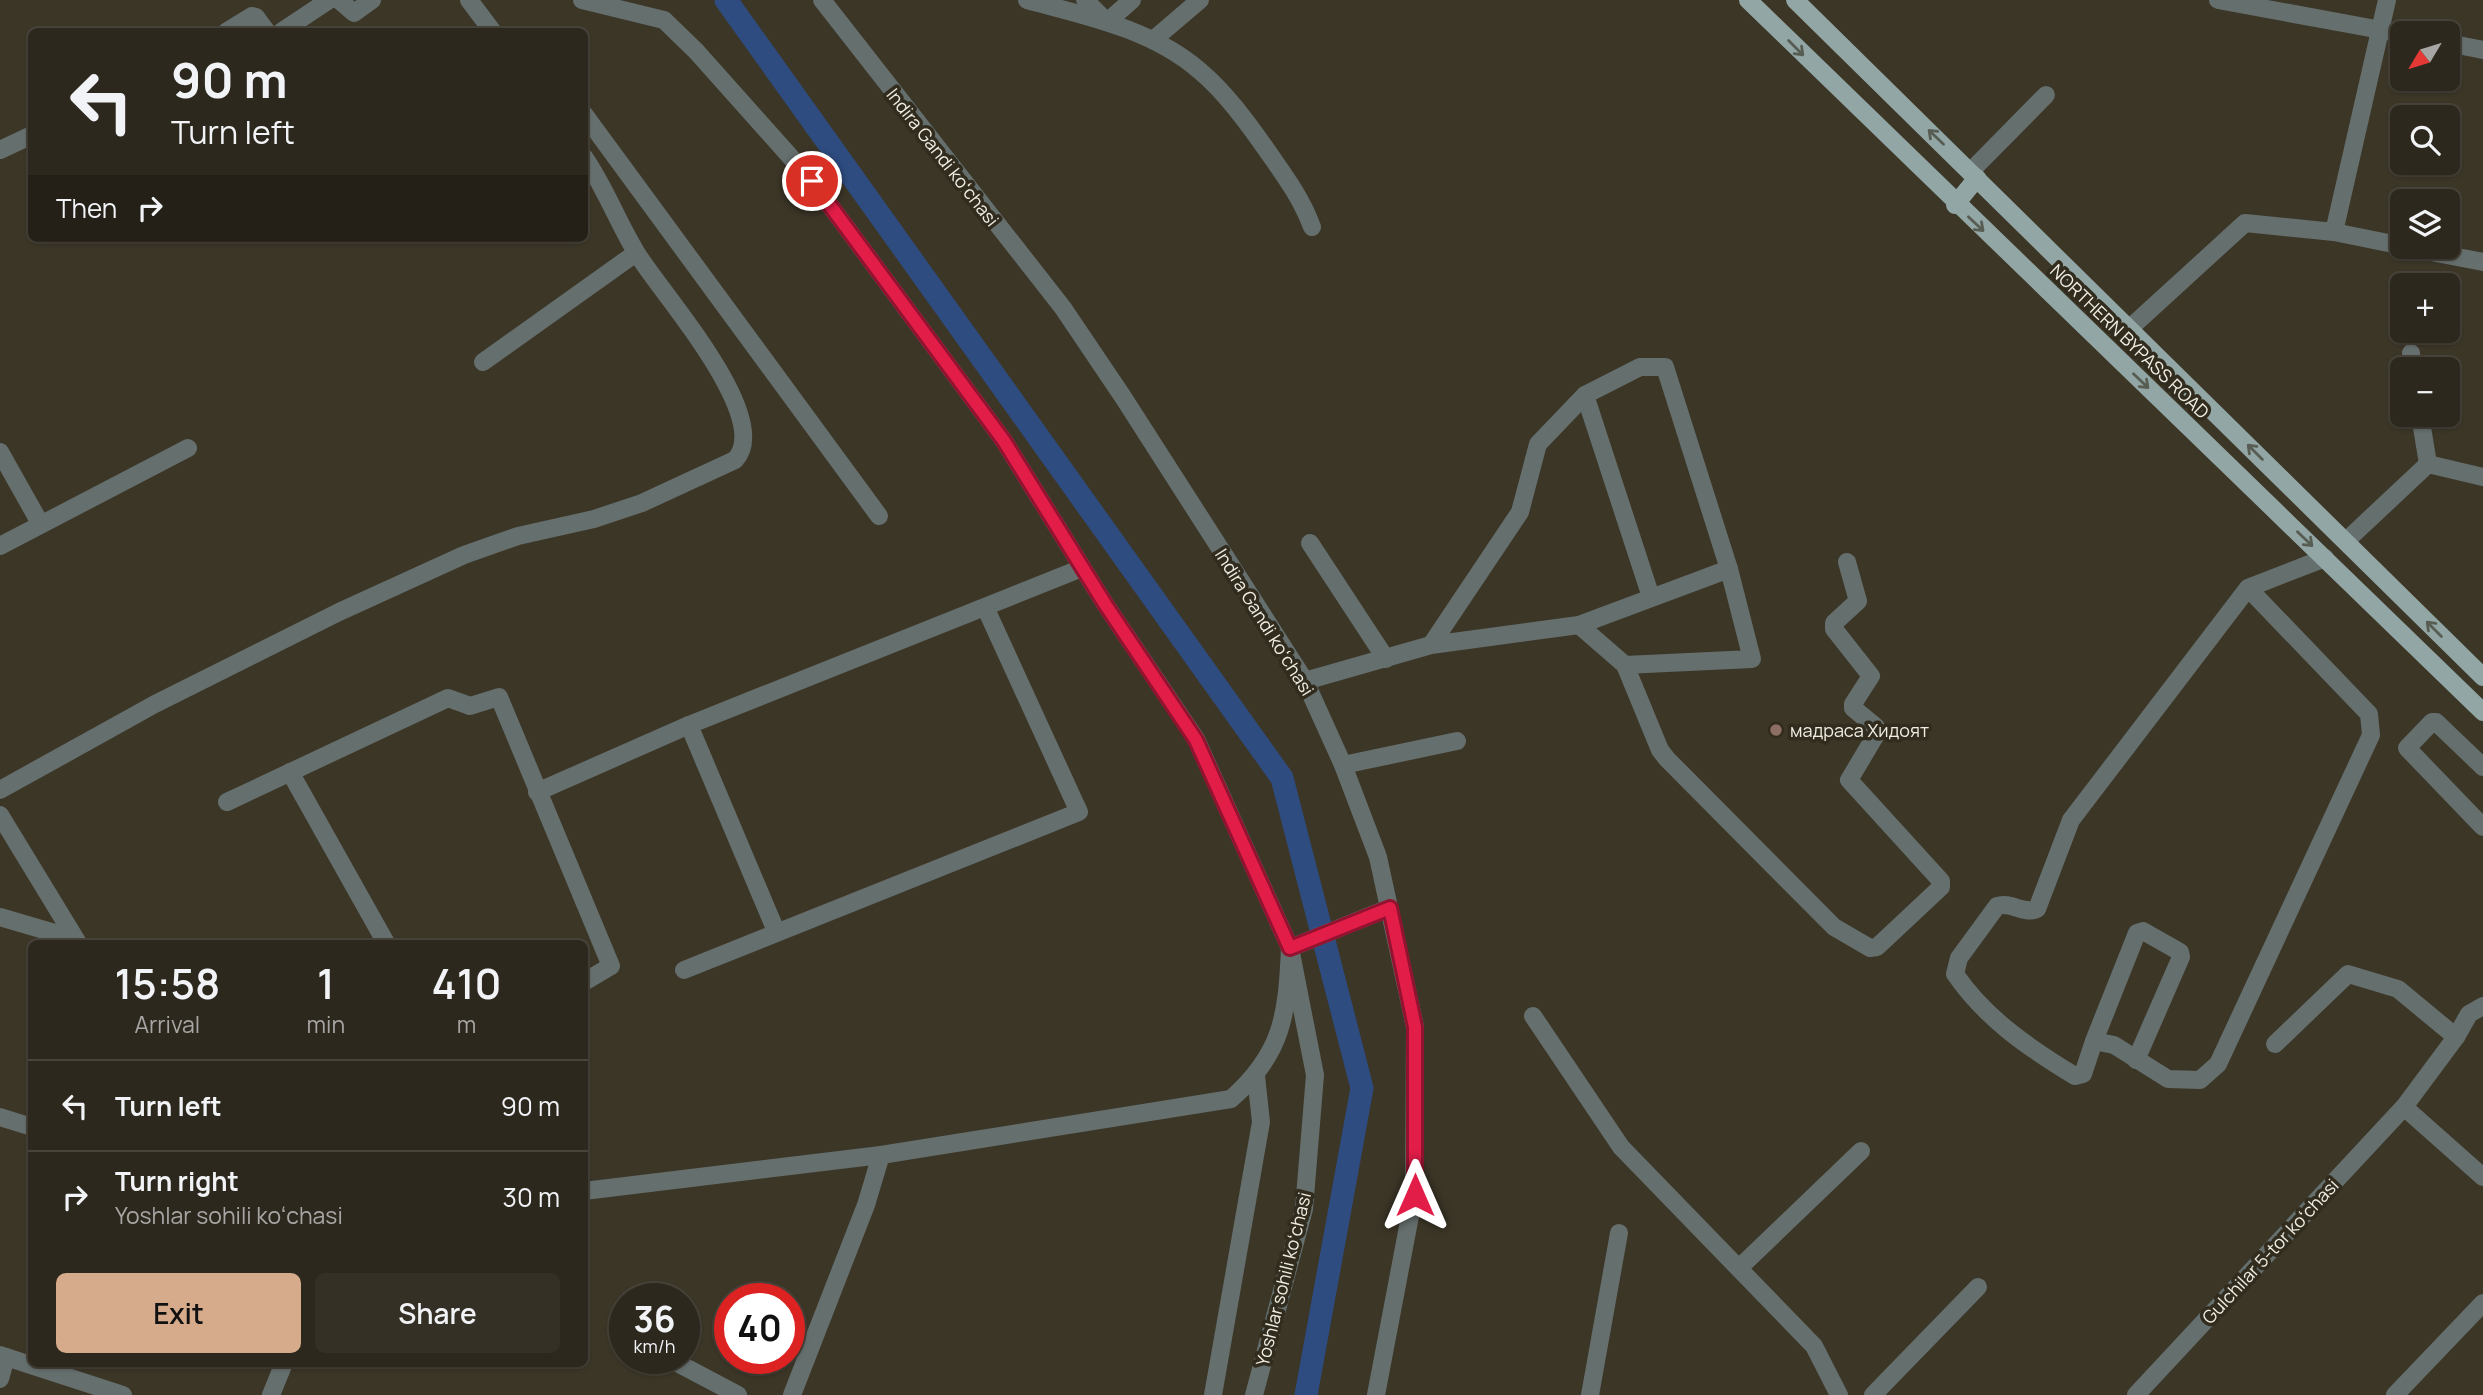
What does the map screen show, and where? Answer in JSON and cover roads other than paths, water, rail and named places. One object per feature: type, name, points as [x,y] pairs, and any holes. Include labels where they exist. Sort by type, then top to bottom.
[{"type":"main road","name":"NORTHERN BYPASS ROAD","points":[[1748,0],[1955,205],[2326,558],[2483,712]]},
{"type":"main road","name":"NORTHERN BYPASS ROAD","points":[[1795,0],[2483,677]]},
{"type":"main road","points":[[1955,205],[1974,175]]},
{"type":"street","points":[[288,28],[329,0]]},
{"type":"street","points":[[339,0],[354,13],[372,0]]},
{"type":"street","points":[[469,0],[490,28]]},
{"type":"street","name":"Yoshlar sohili koʻchasi","points":[[582,0],[664,20],[696,51],[812,181],[1004,441],[1082,568],[1196,740],[1290,948],[1315,1075],[1304,1209],[1254,1395]]},
{"type":"street","name":"Indira Gandi koʻchasi","points":[[822,0],[1063,308],[1305,681],[1343,765],[1378,857],[1415,1027],[1415,1195],[1377,1395]]},
{"type":"street","points":[[1027,0],[1107,22],[1153,40],[1200,71],[1252,129],[1301,198],[1312,227]]},
{"type":"street","points":[[1085,0],[1107,22]]},
{"type":"street","points":[[1107,22],[1132,0]]},
{"type":"street","points":[[1153,40],[1200,0]]},
{"type":"street","points":[[2218,0],[2390,32]]},
{"type":"street","points":[[2334,232],[2387,0]]},
{"type":"street","points":[[232,28],[256,16],[264,28]]},
{"type":"street","points":[[2460,45],[2483,50]]},
{"type":"street","points":[[1974,175],[2046,95]]},
{"type":"street","points":[[588,119],[878,516]]},
{"type":"street","points":[[0,150],[28,137]]},
{"type":"street","points":[[0,790],[155,704],[339,612],[464,555],[518,536],[594,519],[642,503],[735,460],[742,452],[744,428],[716,365],[636,253],[588,164]]},
{"type":"street","points":[[2130,328],[2245,223],[2334,232],[2390,243]]},
{"type":"street","points":[[483,362],[636,253]]},
{"type":"street","points":[[2460,257],[2483,262]]},
{"type":"street","points":[[1431,645],[1520,512],[1538,444],[1585,395],[1640,367],[1665,367],[1729,569],[1752,659],[1625,665]]},
{"type":"street","points":[[1585,395],[1651,597]]},
{"type":"street","points":[[2422,427],[2428,464]]},
{"type":"street","points":[[0,545],[188,448]]},
{"type":"street","points":[[0,452],[40,523]]},
{"type":"street","points":[[2346,541],[2428,464]]},
{"type":"street","points":[[2428,464],[2483,477]]},
{"type":"street","points":[[1310,543],[1386,659]]},
{"type":"street","points":[[2136,1060],[2181,957],[2180,951],[2143,931],[2137,933],[2083,1074],[2075,1076],[2023,1044],[1972,999],[1955,974],[1959,958],[1997,906],[2004,904],[2031,912],[2038,909],[2071,820],[2248,588],[2326,558]]},
{"type":"street","points":[[1578,625],[1625,665],[1660,750],[1667,759],[1834,927],[1870,948],[1877,947],[1941,887],[1941,881],[1849,780],[1877,733],[1876,727],[1853,708],[1871,676],[1835,629],[1834,623],[1858,601],[1847,562]]},
{"type":"street","points":[[537,792],[689,725],[986,609],[1082,568]]},
{"type":"street","points":[[1305,681],[1431,645],[1578,625],[1729,569]]},
{"type":"street","points":[[2094,1041],[2114,1045],[2168,1079],[2200,1080],[2218,1064],[2371,735],[2369,714],[2248,588]]},
{"type":"street","points":[[684,970],[1079,812],[986,609]]},
{"type":"street","points":[[227,802],[448,698],[470,706],[494,696],[499,697],[611,966],[588,980]]},
{"type":"street","points":[[2483,767],[2437,722],[2432,722],[2407,748],[2409,754],[2483,827]]},
{"type":"street","points":[[689,725],[776,931]]},
{"type":"street","points":[[1343,765],[1457,741]]},
{"type":"street","points":[[290,772],[384,940]]},
{"type":"street","points":[[0,815],[76,940]]},
{"type":"street","points":[[588,1191],[881,1155],[1231,1099],[1256,1076],[1274,1046],[1287,1007],[1290,948],[1390,908]]},
{"type":"street","points":[[0,918],[74,940]]},
{"type":"street","points":[[2275,1044],[2348,974],[2398,989],[2456,1037]]},
{"type":"street","name":"Gulchilar 5-tor koʻchasi","points":[[2136,1395],[2404,1107],[2456,1037],[2469,1014],[2483,1006]]},
{"type":"street","points":[[1533,1016],[1620,1147],[1814,1346],[1839,1395]]},
{"type":"street","points":[[1213,1395],[1232,1273],[1261,1122],[1256,1076]]},
{"type":"street","points":[[2404,1107],[2483,1177]]},
{"type":"street","points":[[0,1117],[28,1126]]},
{"type":"street","points":[[1739,1268],[1861,1151]]},
{"type":"street","points":[[792,1395],[866,1205],[881,1155]]},
{"type":"street","points":[[1590,1395],[1619,1233]]},
{"type":"street","points":[[1873,1395],[1978,1287]]},
{"type":"street","points":[[2395,1395],[2483,1303]]},
{"type":"street","points":[[0,1379],[3,1356],[28,1364]]},
{"type":"street","points":[[37,1367],[123,1395]]},
{"type":"street","points":[[271,1395],[282,1367]]},
{"type":"street","points":[[698,1374],[738,1395]]},
{"type":"waterway","points":[[726,0],[1282,778],[1362,1088],[1306,1395]]},
{"type":"place","name":"мадраса Хидоят","points":[[1776,730]]}]
